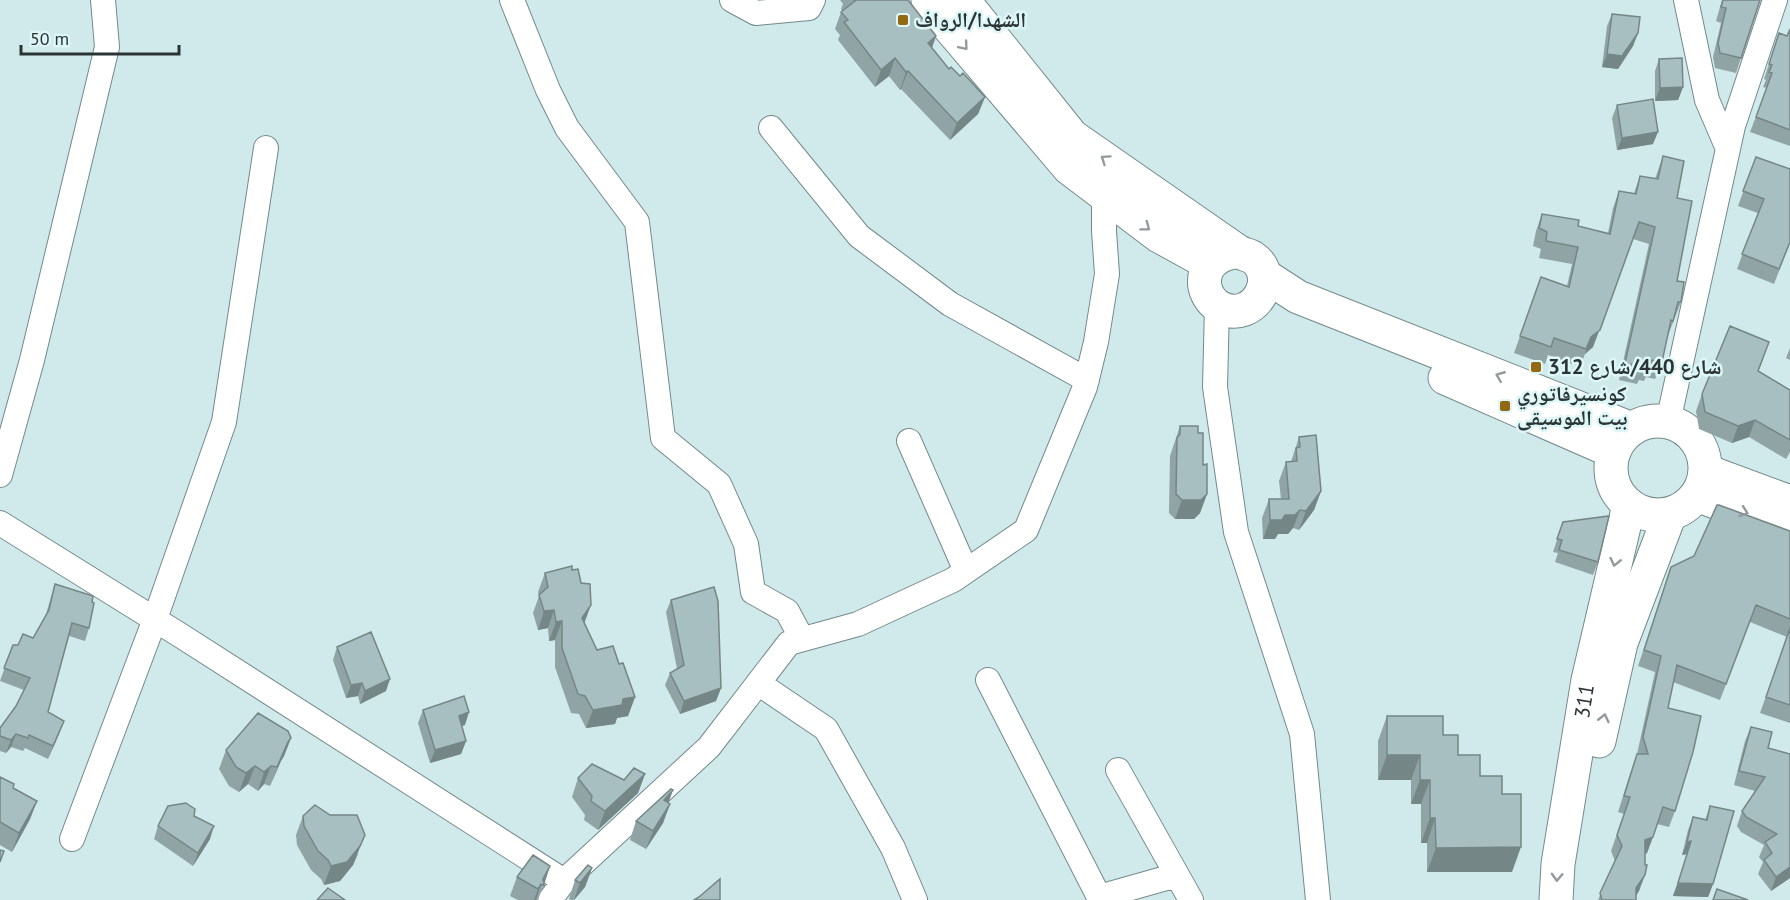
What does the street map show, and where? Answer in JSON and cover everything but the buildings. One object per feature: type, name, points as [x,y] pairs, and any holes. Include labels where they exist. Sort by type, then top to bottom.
[{"type":"street","points":[[0,475],[32,360],[107,47],[103,0]]},
{"type":"street","points":[[512,0],[548,90],[567,128],[637,222],[663,438],[720,484],[746,544],[753,592],[787,611],[802,639]]},
{"type":"street","points":[[732,0],[756,13],[809,8],[813,0]]},
{"type":"street","points":[[928,0],[1069,168],[1159,236],[1225,258],[1253,257],[1264,274],[1264,288],[1261,297],[1253,305],[1238,312],[1227,311],[1217,306],[1207,294],[1204,283],[1206,273],[1225,258]]},
{"type":"street","points":[[963,0],[1072,136],[1225,258]]},
{"type":"street","points":[[1686,0],[1707,100],[1728,149]]},
{"type":"street","points":[[1668,422],[1733,126],[1775,0]]},
{"type":"street","points":[[771,128],[860,236],[950,304],[1087,380]]},
{"type":"street","points":[[72,839],[155,619],[225,422],[266,148]]},
{"type":"street","points":[[0,523],[155,619],[557,891],[709,747],[789,643],[858,624],[953,580],[1026,530],[1087,380],[1096,342],[1107,274],[1104,195]]},
{"type":"street","points":[[1264,274],[1298,297],[1623,440]]},
{"type":"street","points":[[1253,305],[1288,310],[1623,440]]},
{"type":"street","points":[[1217,306],[1215,387],[1236,532],[1302,734],[1318,900]]},
{"type":"street","points":[[1651,422],[1668,422],[1685,429],[1696,440],[1704,455],[1702,483],[1686,507],[1660,516],[1643,513],[1622,498],[1614,484],[1611,468],[1623,440],[1651,422]]},
{"type":"street","points":[[909,441],[966,571]]},
{"type":"street","points":[[1702,483],[1790,502]]},
{"type":"street","points":[[1702,483],[1790,530]]},
{"type":"street","name":"311","points":[[1556,900],[1558,864],[1588,680],[1629,505]]},
{"type":"street","name":"311","points":[[1578,900],[1581,820],[1621,643],[1671,514]]},
{"type":"street","points":[[988,680],[1099,897],[1177,875]]},
{"type":"street","points":[[758,683],[826,729],[893,848],[915,900]]},
{"type":"street","points":[[1118,770],[1191,900]]},
{"type":"place","name":"الشهدا/الرواف","points":[[903,20]]},
{"type":"place","name":"شارع 440/شارع 312","points":[[1536,367]]},
{"type":"place","name":"كونسيرفاتوري بيت الموسيقى","points":[[1505,406]]}]
